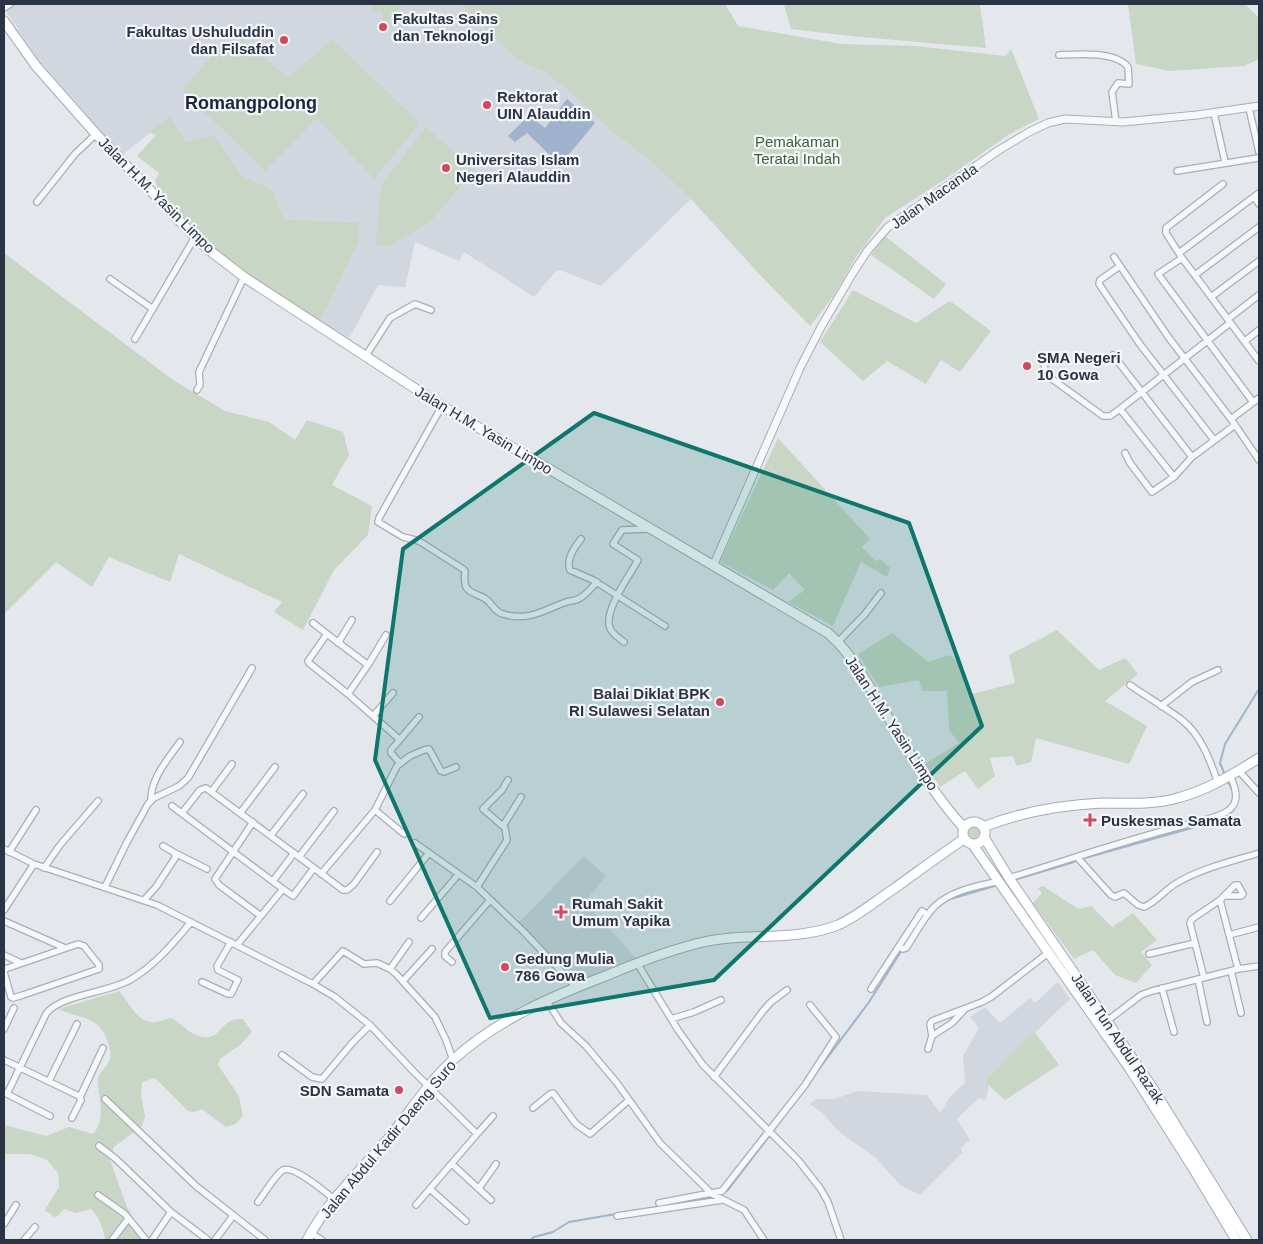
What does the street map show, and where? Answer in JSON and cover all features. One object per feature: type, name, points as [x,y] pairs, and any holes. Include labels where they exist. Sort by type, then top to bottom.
[{"type":"main road","name":"Jalan H.M. Yasin Limpo","points":[[4,21],[36,66],[96,134],[195,237],[244,277],[442,406],[817,626],[838,642],[858,669],[930,785],[964,828]]},
{"type":"main road","points":[[983,827],[1024,813],[1067,806],[1141,803],[1174,799],[1225,779],[1259,758]]},
{"type":"main road","points":[[979,823],[983,827],[984,837],[980,843],[973,845],[964,839],[962,834],[964,828],[968,824],[979,823]]},
{"type":"main road","name":"Jalan Tun Abdul Razak","points":[[984,837],[990,849],[1107,1021],[1236,1240]]},
{"type":"main road","name":"Jalan Abdul Kadir Daeng Suro","points":[[309,1237],[334,1199],[453,1060],[502,1022],[576,987],[637,963],[707,941],[811,934],[823,930],[860,913],[964,839]]},
{"type":"main road","name":"Jalan Tun Abdul Razak","points":[[973,845],[1130,1069],[1152,1095],[1248,1240]]},
{"type":"main road","points":[[1050,956],[1062,955]]},
{"type":"street","points":[[4,8],[10,4]]},
{"type":"street","points":[[1058,55],[1080,54],[1116,58],[1128,67],[1129,84],[1118,83],[1112,92],[1116,122]]},
{"type":"street","name":"Jalan Macanda","points":[[712,566],[814,340],[854,271],[878,237],[888,227],[940,190],[1029,132],[1048,123],[1065,119],[1116,122],[1214,113],[1259,106]]},
{"type":"street","points":[[1177,171],[1258,155],[1249,108]]},
{"type":"street","points":[[1214,113],[1225,162]]},
{"type":"street","points":[[37,202],[75,154],[96,134]]},
{"type":"street","points":[[1224,184],[1166,228],[1166,234],[1211,298],[1259,361]]},
{"type":"street","points":[[1253,402],[1158,274],[1257,195],[1259,204]]},
{"type":"street","points":[[1195,275],[1259,227]]},
{"type":"street","points":[[135,339],[195,237]]},
{"type":"street","points":[[1114,257],[1259,460]]},
{"type":"street","points":[[1211,298],[1259,261]]},
{"type":"street","points":[[1120,266],[1100,280],[1099,284],[1139,343],[1214,440]]},
{"type":"street","points":[[197,390],[200,385],[199,372],[244,277]]},
{"type":"street","points":[[110,279],[153,309]]},
{"type":"street","points":[[1044,361],[1048,376],[1103,416],[1110,416],[1208,342],[1259,295]]},
{"type":"street","points":[[365,356],[390,318],[415,304],[431,310]]},
{"type":"street","points":[[1244,341],[1259,330]]},
{"type":"street","points":[[1113,354],[1192,457]]},
{"type":"street","points":[[1231,419],[1259,398]]},
{"type":"street","points":[[442,406],[378,518],[378,522],[403,537],[419,541],[463,569],[465,571],[464,584],[467,590],[475,595],[486,598],[502,614],[524,617],[534,616],[580,598],[597,582]]},
{"type":"street","points":[[1120,409],[1174,477]]},
{"type":"street","points":[[1124,453],[1151,492],[1174,477],[1192,457],[1235,425]]},
{"type":"street","points":[[624,642],[610,628],[609,621],[617,594],[638,560],[613,544],[622,530],[648,528]]},
{"type":"street","points":[[581,539],[572,553],[569,568],[573,573],[597,582],[664,626]]},
{"type":"street","points":[[838,642],[865,614],[881,593]]},
{"type":"street","points":[[338,643],[352,620]]},
{"type":"street","points":[[313,624],[368,665]]},
{"type":"street","points":[[327,634],[308,662],[399,739]]},
{"type":"street","points":[[348,694],[386,635]]},
{"type":"street","points":[[105,887],[143,811],[151,801],[179,786],[188,778],[252,668]]},
{"type":"street","points":[[1161,706],[1192,682],[1218,670]]},
{"type":"street","points":[[1010,878],[1231,809],[1236,800],[1236,788],[1212,764],[1199,739],[1182,720],[1130,685]]},
{"type":"street","points":[[373,716],[393,693]]},
{"type":"street","points":[[400,763],[391,751],[399,739],[420,717]]},
{"type":"street","points":[[151,801],[155,782],[180,742]]},
{"type":"street","points":[[321,874],[375,810],[400,763],[410,756],[429,749],[441,771],[444,772],[456,767]]},
{"type":"street","points":[[212,791],[232,764]]},
{"type":"street","points":[[241,812],[275,767]]},
{"type":"street","points":[[1239,771],[1259,793]]},
{"type":"street","points":[[476,887],[507,840],[505,828],[483,809],[502,790],[508,780]]},
{"type":"street","points":[[182,813],[202,788],[206,788],[241,812],[343,890],[347,890],[354,884],[377,852]]},
{"type":"street","points":[[271,835],[302,794]]},
{"type":"street","points":[[503,826],[521,797]]},
{"type":"street","points":[[44,868],[60,845],[98,801]]},
{"type":"street","points":[[172,806],[293,896],[314,868]]},
{"type":"street","points":[[36,810],[6,851],[44,868],[144,900],[313,984],[342,1002],[370,1025],[477,1134]]},
{"type":"street","points":[[375,810],[404,834]]},
{"type":"street","points":[[273,881],[334,811]]},
{"type":"street","points":[[253,822],[232,851],[216,877],[216,882],[262,916]]},
{"type":"street","points":[[415,843],[476,887],[576,987]]},
{"type":"street","points":[[163,846],[207,868]]},
{"type":"street","points":[[144,900],[159,883],[175,858],[175,853]]},
{"type":"street","points":[[390,901],[429,853]]},
{"type":"street","points":[[1077,857],[1111,895],[1115,897],[1124,893],[1138,905],[1144,907],[1188,877],[1259,853]]},
{"type":"street","points":[[4,910],[34,864]]},
{"type":"street","points":[[421,918],[458,874]]},
{"type":"street","points":[[871,989],[926,914],[950,896],[1000,881]]},
{"type":"street","points":[[202,982],[231,994],[238,980],[218,970],[216,966],[234,944],[262,916],[283,889]]},
{"type":"street","points":[[1207,1022],[1191,921],[1222,898],[1241,1013]]},
{"type":"street","points":[[452,962],[445,956],[445,952],[490,900]]},
{"type":"street","points":[[4,921],[65,948]]},
{"type":"street","points":[[50,1116],[5,1093],[46,1014],[52,1007],[68,1000],[120,985],[131,979],[162,954],[191,922]]},
{"type":"street","points":[[1229,935],[1259,927]]},
{"type":"street","points":[[390,969],[409,942]]},
{"type":"street","points":[[1149,954],[1194,943]]},
{"type":"street","points":[[82,944],[100,968],[90,973],[12,998],[4,971],[7,968],[65,948],[82,944]]},
{"type":"street","points":[[403,981],[432,949]]},
{"type":"street","points":[[313,984],[343,951],[364,964],[377,963],[390,969],[435,1017],[453,1060]]},
{"type":"street","points":[[4,954],[21,963]]},
{"type":"street","points":[[928,1048],[932,1036],[930,1024],[932,1021],[991,997],[1050,956]]},
{"type":"street","points":[[637,963],[697,1058],[798,1160],[824,1194],[841,1240]]},
{"type":"street","points":[[1107,1021],[1142,996],[1162,988],[1234,970],[1259,966]]},
{"type":"street","points":[[1162,988],[1174,1032]]},
{"type":"street","points":[[714,1077],[763,1011],[771,1002],[787,990]]},
{"type":"street","points":[[547,1000],[561,1023],[586,1046],[630,1100],[660,1143],[717,1197],[744,1210],[764,1240]]},
{"type":"street","points":[[671,1019],[694,1012],[721,1000]]},
{"type":"street","points":[[717,1197],[719,1192],[725,1188],[770,1133],[836,1037],[810,1005]]},
{"type":"street","points":[[4,1029],[14,1008]]},
{"type":"street","points":[[932,1036],[952,1023],[967,1008]]},
{"type":"street","points":[[49,1081],[77,1024]]},
{"type":"street","points":[[282,1056],[312,1077],[318,1080],[322,1079],[370,1025]]},
{"type":"street","points":[[72,1118],[103,1048]]},
{"type":"street","points":[[4,1060],[80,1097]]},
{"type":"street","points":[[533,1108],[553,1093],[576,1124],[590,1134],[630,1100]]},
{"type":"street","points":[[104,1099],[196,1186],[265,1240]]},
{"type":"street","points":[[416,1205],[493,1116]]},
{"type":"street","points":[[99,1146],[116,1159],[171,1212],[208,1240]]},
{"type":"street","points":[[452,1164],[491,1200]]},
{"type":"street","points":[[479,1188],[496,1164]]},
{"type":"street","points":[[258,1202],[280,1173],[289,1169],[300,1174],[334,1199]]},
{"type":"street","points":[[430,1189],[466,1221]]},
{"type":"street","points":[[98,1195],[128,1219],[146,1240]]},
{"type":"street","points":[[659,1203],[717,1197]]},
{"type":"street","points":[[617,1216],[717,1197]]},
{"type":"street","points":[[4,1224],[16,1205]]},
{"type":"street","points":[[152,1240],[171,1212]]},
{"type":"street","points":[[215,1240],[233,1216]]},
{"type":"street","points":[[112,1240],[128,1219]]},
{"type":"street","points":[[24,1240],[35,1227]]},
{"type":"street","points":[[309,1237],[322,1240]]},
{"type":"highlighted area","points":[[594,413],[909,523],[982,726],[714,980],[490,1018],[375,760],[403,549]]},
{"type":"shaded area","name":"Universitas Islam Negeri Alauddin","points":[[4,4],[460,4],[520,62],[543,71],[567,89],[611,131],[649,160],[691,199],[601,286],[560,270],[555,272],[534,297],[464,252],[459,261],[415,242],[405,287],[378,285],[349,338],[320,321],[360,239],[358,222],[284,219],[273,190],[241,175],[214,134],[186,142],[170,117],[122,155],[38,59],[4,8]]},
{"type":"shaded area","name":"Rumah Sakit Umum Yapika","points":[[584,856],[606,876],[585,902],[636,958],[577,982],[518,923]]},
{"type":"shaded area","points":[[1058,982],[1070,999],[991,1074],[986,1100],[979,1098],[957,1119],[970,1140],[961,1147],[962,1153],[920,1195],[900,1185],[876,1158],[837,1130],[823,1113],[810,1104],[816,1099],[835,1099],[857,1091],[927,1095],[940,1113],[950,1097],[965,1083],[963,1056],[979,1028],[970,1017],[985,1007],[1000,1023],[1030,998],[1035,1003]]},
{"type":"green space","points":[[375,4],[403,4],[386,22],[382,18],[384,15],[379,10],[376,13],[371,9]]},
{"type":"green space","name":"Pemakaman Teratai Indah","points":[[460,4],[725,4],[738,26],[842,44],[915,46],[1006,56],[1011,49],[1039,119],[1008,135],[947,178],[885,218],[856,257],[833,297],[810,326],[762,277],[691,199],[649,160],[611,131],[567,89],[543,71],[520,62]]},
{"type":"green space","points":[[784,4],[980,4],[986,48],[791,29]]},
{"type":"green space","points":[[1128,4],[1245,4],[1259,18],[1259,59],[1244,66],[1170,71],[1136,64]]},
{"type":"green space","points":[[241,37],[288,78],[332,39],[420,123],[374,179],[317,118],[265,171],[182,90],[225,40],[231,46]]},
{"type":"green space","points":[[170,116],[186,142],[214,134],[241,175],[273,190],[284,219],[358,222],[360,239],[320,321],[247,273],[204,241],[162,199],[155,181],[159,173],[137,156],[156,135],[149,132]]},
{"type":"green space","points":[[426,127],[474,170],[430,222],[391,245],[375,246],[381,185]]},
{"type":"green space","points":[[885,236],[946,284],[934,299],[871,255]]},
{"type":"green space","points":[[4,253],[173,380],[225,411],[269,422],[295,440],[307,420],[343,432],[349,455],[332,485],[372,506],[368,535],[334,570],[303,630],[274,612],[282,602],[179,554],[170,582],[109,557],[92,587],[56,562],[4,614]]},
{"type":"green space","points":[[853,290],[916,323],[950,301],[991,331],[960,372],[941,360],[926,384],[887,361],[863,381],[820,342]]},
{"type":"green space","points":[[778,438],[870,539],[862,547],[875,561],[881,559],[890,568],[887,577],[861,562],[833,626],[788,602],[805,590],[789,573],[773,590],[720,562]]},
{"type":"green space","points":[[1057,630],[1099,670],[1125,658],[1138,674],[1105,701],[1147,726],[1129,764],[1036,738],[1031,762],[1017,766],[1013,756],[990,758],[995,776],[978,789],[965,771],[940,787],[925,764],[959,743],[949,730],[947,691],[922,691],[919,680],[879,687],[858,654],[892,633],[928,662],[950,655],[958,663],[968,695],[1015,683],[1009,655]]},
{"type":"green space","points":[[974,822],[982,825],[985,833],[982,841],[974,844],[966,841],[963,833],[966,825]]},
{"type":"green space","points":[[1043,886],[1078,909],[1091,906],[1112,927],[1133,913],[1157,940],[1141,952],[1152,965],[1136,983],[1115,975],[1093,950],[1074,959],[1033,903],[1042,893],[1038,888]]},
{"type":"green space","points":[[119,991],[136,1014],[145,1021],[156,1022],[172,1018],[194,1034],[208,1037],[213,1036],[235,1019],[243,1019],[252,1032],[241,1044],[220,1059],[218,1065],[239,1096],[243,1116],[236,1124],[226,1127],[202,1109],[194,1112],[188,1111],[155,1078],[142,1082],[141,1095],[145,1117],[142,1126],[114,1147],[110,1160],[127,1207],[145,1240],[105,1240],[101,1223],[91,1209],[76,1213],[64,1209],[59,1215],[54,1217],[45,1210],[59,1187],[58,1173],[47,1160],[30,1154],[4,1154],[4,1125],[46,1136],[69,1127],[93,1134],[101,1116],[98,1079],[110,1059],[109,1045],[99,1026],[87,1019],[58,1009]]},
{"type":"green space","points":[[1034,1031],[1059,1065],[1005,1100],[984,1081]]},
{"type":"water","points":[[567,99],[595,123],[560,165],[527,133],[515,142],[508,136],[529,115],[545,128]]},
{"type":"waterway","points":[[1225,775],[1220,763],[1225,744],[1259,689]]},
{"type":"waterway","points":[[1227,780],[1234,793]]},
{"type":"waterway","points":[[1085,858],[1213,822],[1230,814],[1234,809]]},
{"type":"waterway","points":[[1014,880],[1074,862]]},
{"type":"waterway","points":[[947,900],[998,885]]},
{"type":"waterway","points":[[813,1077],[869,1002],[902,950]]},
{"type":"waterway","points":[[773,1131],[782,1119]]},
{"type":"waterway","points":[[719,1196],[728,1190],[770,1135]]},
{"type":"waterway","points":[[530,1240],[534,1237],[553,1232],[569,1222],[715,1197]]},
{"type":"place","name":"Fakultas Sains dan Teknologi","points":[[383,27]]},
{"type":"place","name":"Fakultas Ushuluddin dan Filsafat","points":[[284,40]]},
{"type":"place","name":"Rektorat UIN Alauddin","points":[[487,105]]},
{"type":"place","name":"Universitas Islam Negeri Alauddin","points":[[446,168]]},
{"type":"place","name":"SMA Negeri 10 Gowa","points":[[1027,366]]},
{"type":"place","name":"Balai Diklat BPK RI Sulawesi Selatan","points":[[720,702]]},
{"type":"place","name":"Puskesmas Samata","points":[[1090,820]]},
{"type":"place","name":"Rumah Sakit Umum Yapika","points":[[561,912]]},
{"type":"place","name":"Gedung Mulia 786 Gowa","points":[[505,967]]},
{"type":"place","name":"SDN Samata","points":[[399,1090]]},
{"type":"district","name":"Romangpolong","points":[[251,103]]}]
